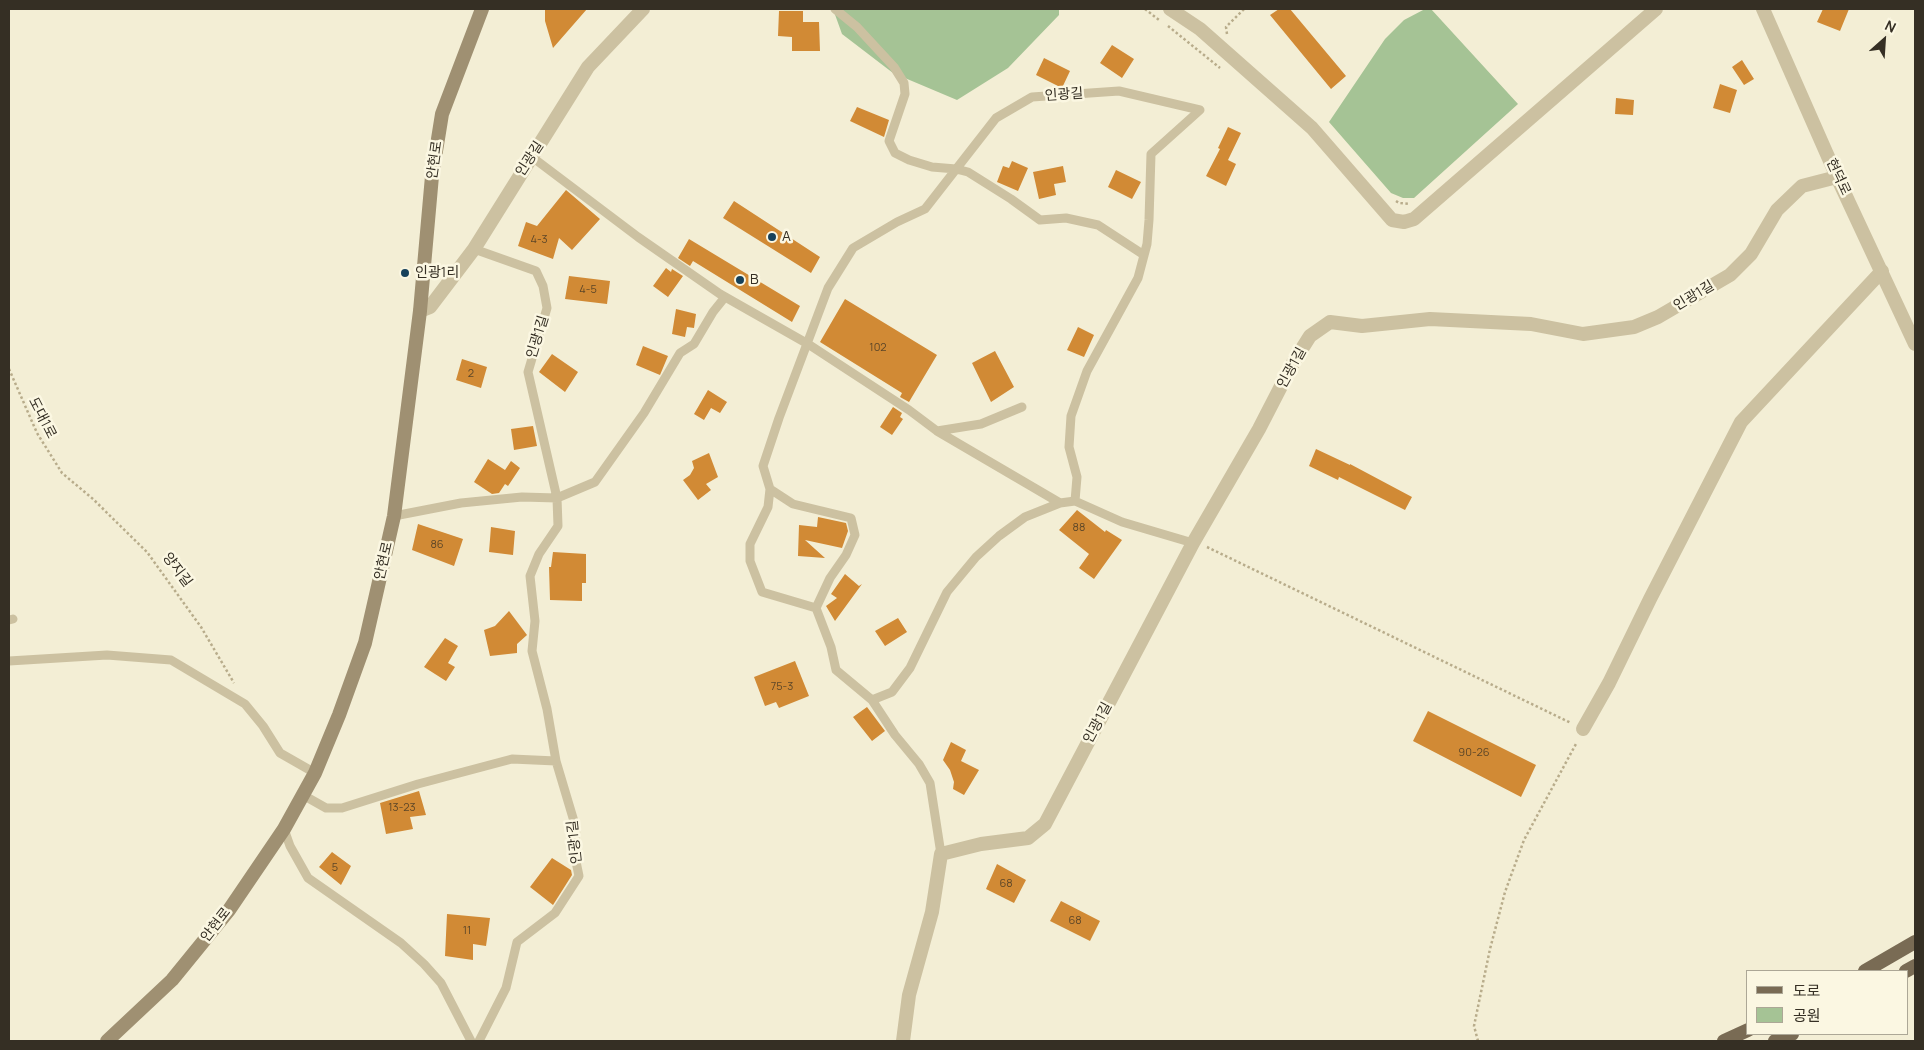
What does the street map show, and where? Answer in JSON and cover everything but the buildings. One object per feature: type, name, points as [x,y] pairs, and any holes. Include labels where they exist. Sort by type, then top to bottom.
[{"type":"main road","name":"안현로","points":[[107,1041],[172,980],[229,910],[284,829],[315,773],[340,716],[365,643],[394,516],[420,311],[432,176],[442,114],[482,9]]},
{"type":"main road","points":[[1867,970],[1915,942]]},
{"type":"main road","points":[[1724,1041],[1746,1031]]},
{"type":"main road","points":[[1775,1041],[1790,1035]]},
{"type":"street","name":"인광길","points":[[420,311],[430,307],[474,249],[588,67],[643,9]]},
{"type":"street","points":[[1170,9],[1200,29],[1312,128],[1392,220],[1404,222],[1414,218],[1656,9]]},
{"type":"street","name":"현덕로","points":[[1763,9],[1837,177],[1915,344]]},
{"type":"street","name":"인광1길","points":[[941,854],[981,844],[1028,838],[1045,824],[1194,543],[1310,336],[1330,322],[1362,326],[1440,320],[1532,324],[1583,334],[1634,327],[1658,318],[1730,275],[1751,254],[1777,210],[1802,186],[1837,177]]},
{"type":"street","points":[[1583,729],[1609,683],[1650,599],[1742,422],[1882,270]]},
{"type":"street","points":[[903,1041],[909,995],[932,912],[941,854]]},
{"type":"lane","points":[[835,9],[857,27],[894,66],[904,83],[905,94],[889,141],[896,153],[909,160],[968,172],[1040,220],[1066,218],[1098,225],[1144,255],[1138,278],[1087,371],[1071,416],[1069,447],[1077,477],[1074,501]]},
{"type":"lane","name":"인광길","points":[[808,344],[828,288],[853,248],[897,222],[925,209],[996,118],[1032,97],[1119,91],[1200,110],[1151,154],[1149,220],[1144,255]]},
{"type":"lane","points":[[532,158],[638,237],[725,297],[808,344],[909,410],[937,431],[1060,503]]},
{"type":"lane","name":"인광1길","points":[[474,249],[536,271],[543,286],[547,308],[528,372],[558,498],[558,526],[539,554],[530,576],[535,621],[532,651],[547,709],[556,761],[576,828],[574,852],[579,876],[555,913],[517,942],[506,988],[479,1041]]},
{"type":"lane","points":[[394,516],[461,503],[522,498],[558,498],[594,482],[644,413],[680,353],[694,344],[713,312],[725,297]]},
{"type":"lane","points":[[808,344],[779,418],[763,466],[770,489],[768,507],[750,544],[750,561],[762,592],[816,608]]},
{"type":"lane","points":[[937,431],[981,424],[1022,407]]},
{"type":"lane","points":[[770,489],[793,504],[851,518],[855,535],[846,555],[830,578],[816,608],[831,647],[836,670],[872,700],[895,735],[919,764],[930,783],[941,854]]},
{"type":"lane","points":[[872,700],[892,692],[910,668],[947,592],[976,557],[999,536],[1025,517],[1060,503],[1074,501],[1122,522],[1194,543]]},
{"type":"lane","points":[[9,661],[108,654],[171,660],[245,704],[263,726],[280,753],[315,773]]},
{"type":"lane","points":[[303,795],[326,808],[342,808],[427,781],[512,759],[556,761]]},
{"type":"lane","points":[[284,829],[290,846],[308,878],[401,944],[424,964],[441,983],[471,1041]]},
{"type":"path","points":[[1145,9],[1226,72]]},
{"type":"path","points":[[1394,200],[1399,204],[1417,202]]},
{"type":"path","name":"도대1로","points":[[9,369],[37,432],[62,473]]},
{"type":"path","name":"양지길","points":[[62,473],[93,499],[147,552],[201,627],[245,704]]},
{"type":"path","points":[[1194,543],[1212,548],[1583,729],[1524,840],[1505,892],[1490,949],[1474,1026],[1478,1041]]},
{"type":"green space","points":[[833,9],[1059,9],[1059,15],[1008,68],[957,100],[893,73],[842,34]]},
{"type":"green space","points":[[1425,9],[1431,9],[1518,104],[1414,198],[1403,198],[1391,193],[1329,122],[1385,39],[1404,20]]},
{"type":"place","name":"A","points":[[772,237]]},
{"type":"place","name":"인광1리","points":[[405,273]]},
{"type":"place","name":"B","points":[[740,280]]}]
